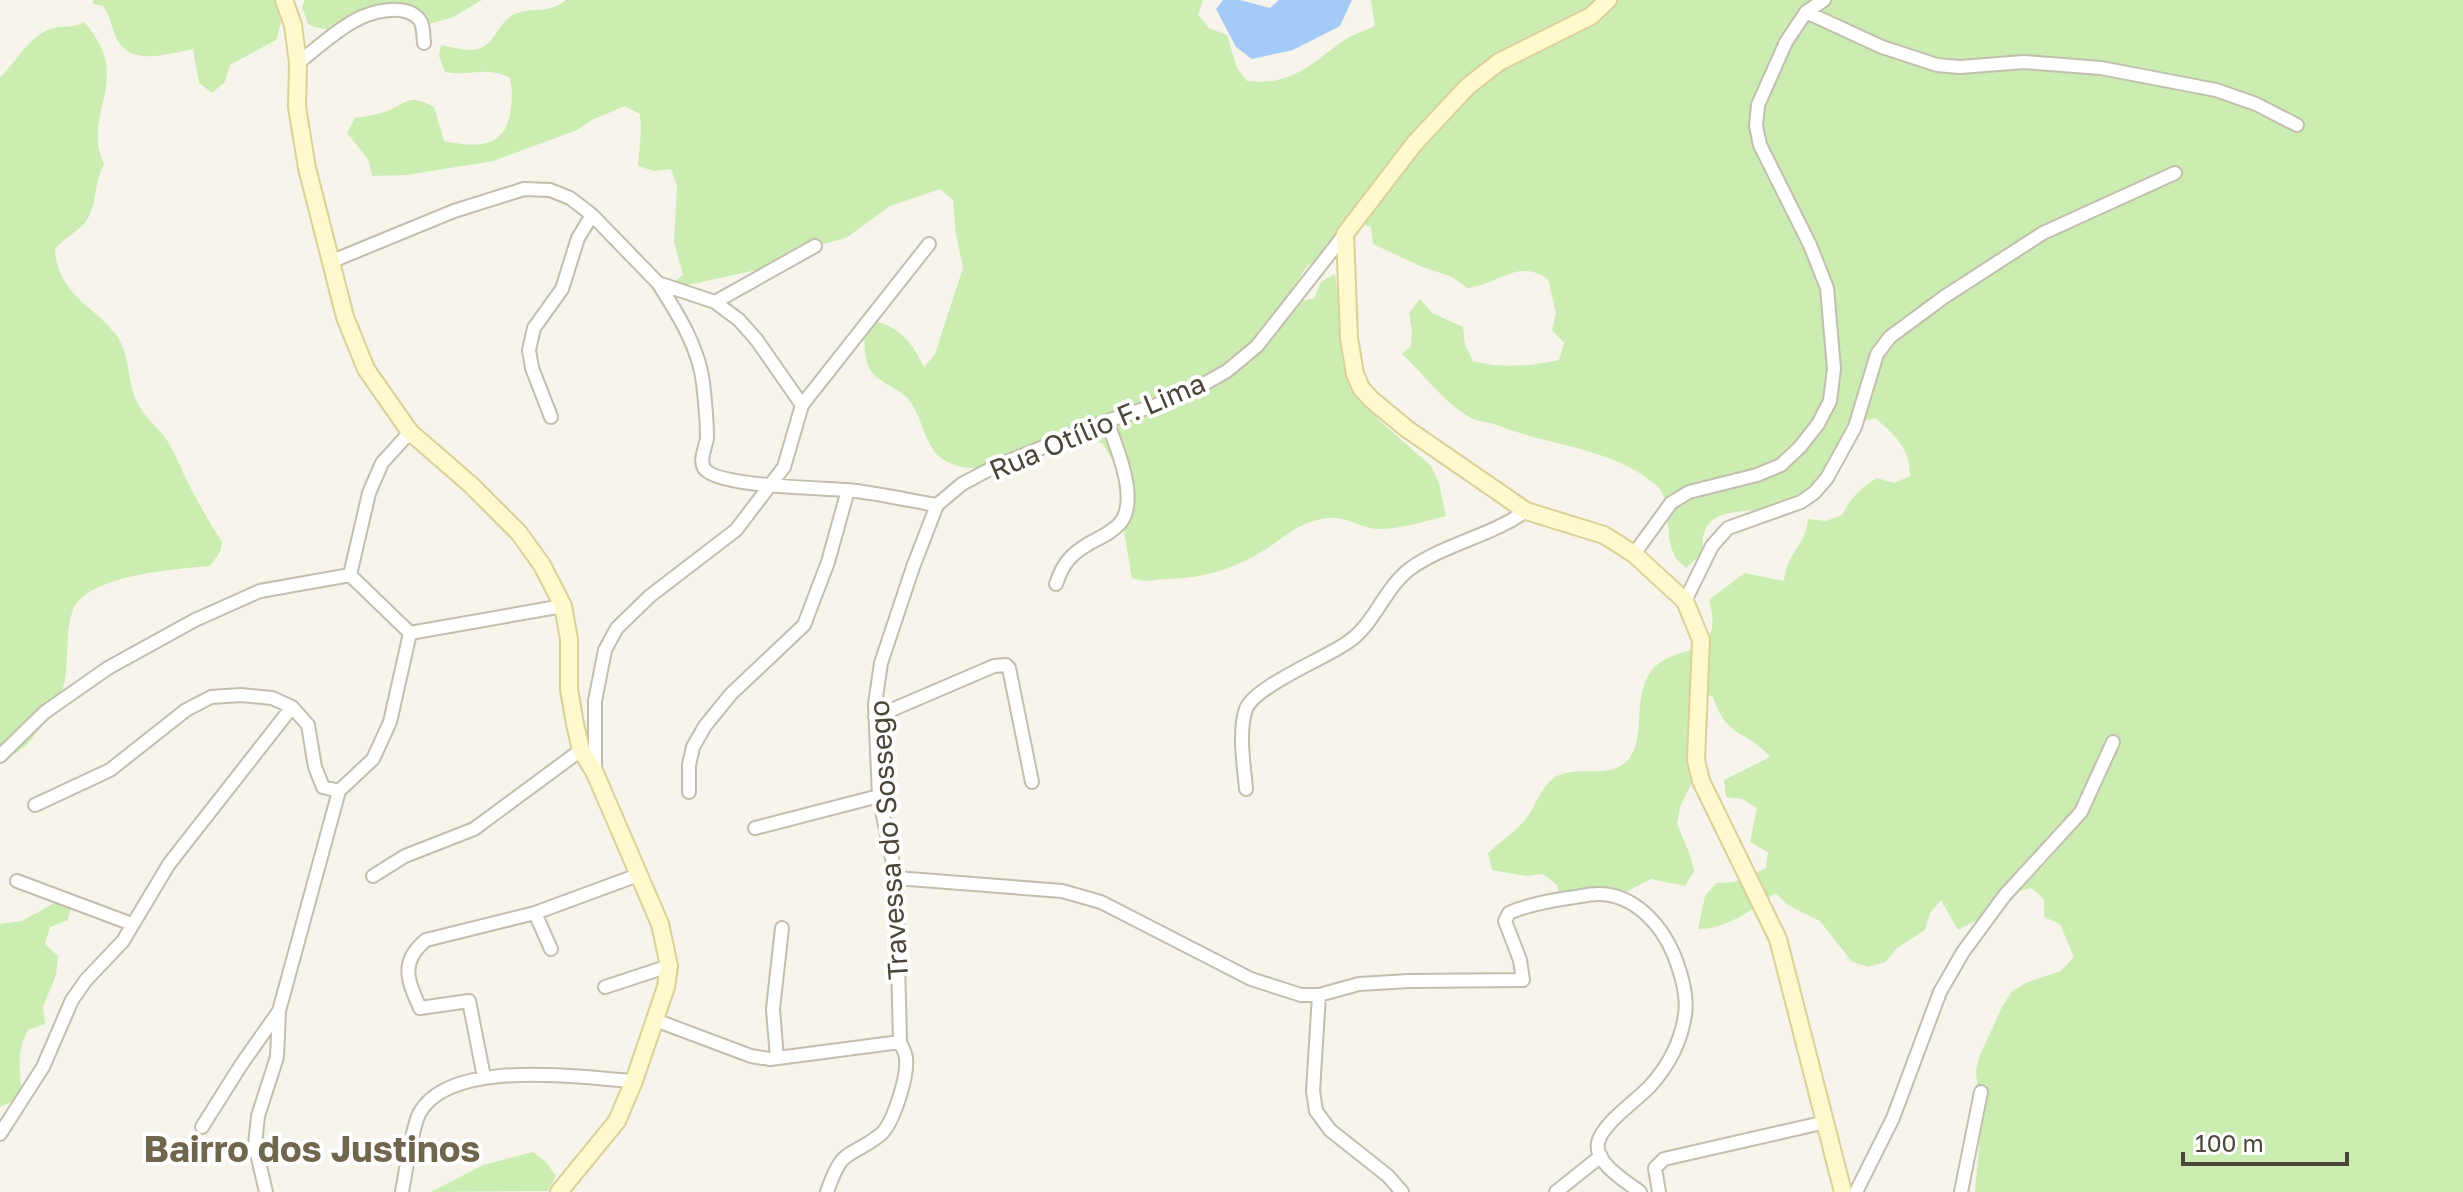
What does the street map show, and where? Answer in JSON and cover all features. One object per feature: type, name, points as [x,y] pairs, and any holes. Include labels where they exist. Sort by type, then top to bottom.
[{"type":"street","points":[[284,0],[293,25],[298,63],[297,107],[307,168],[345,317],[366,369],[410,432],[470,484],[519,533],[542,565],[563,606],[569,639],[569,689],[581,750],[595,773],[660,924],[669,966],[666,987],[634,1081],[617,1121],[559,1192]]},
{"type":"street","points":[[1608,0],[1591,16],[1499,62],[1467,87],[1414,144],[1345,234],[1349,338],[1355,374],[1361,388],[1407,429],[1526,511],[1604,535],[1634,554],[1685,601],[1701,640],[1696,760],[1701,781],[1771,922],[1843,1192]]},
{"type":"street","points":[[1634,554],[1671,503],[1689,492],[1757,475],[1781,465],[1818,424],[1830,401],[1834,369],[1827,288],[1810,245],[1760,145],[1756,126],[1758,105],[1786,42],[1806,12],[1824,0]]},
{"type":"street","points":[[298,63],[351,22],[395,10],[409,12],[419,18],[424,43]]},
{"type":"street","points":[[1806,12],[1882,47],[1937,65],[1960,67],[2024,62],[2101,68],[2216,90],[2256,104],[2297,125]]},
{"type":"street","points":[[1685,601],[1712,546],[1728,528],[1801,502],[1827,478],[1855,427],[1877,354],[1890,337],[1944,297],[2043,233],[2175,173]]},
{"type":"street","points":[[330,262],[454,211],[524,189],[550,190],[570,198],[592,215],[658,283],[678,314],[696,354],[703,379],[707,439],[703,467],[718,477],[772,486],[848,490],[937,505]]},
{"type":"street","points":[[551,417],[532,368],[529,350],[534,328],[562,289],[578,238],[592,215]]},
{"type":"street","name":"Rua Otílio F. Lima","points":[[937,505],[962,484],[992,468],[1107,421],[1181,397],[1227,371],[1257,346],[1345,234]]},
{"type":"street","points":[[595,773],[595,701],[605,650],[617,628],[650,596],[736,530],[772,486],[784,467],[802,405],[929,244]]},
{"type":"street","points":[[715,302],[815,246]]},
{"type":"street","points":[[658,283],[715,302],[739,320],[802,405]]},
{"type":"street","points":[[1056,584],[1065,561],[1111,532],[1127,510],[1123,468],[1107,421]]},
{"type":"street","points":[[350,575],[369,493],[382,463],[410,432]]},
{"type":"street","points":[[689,792],[693,747],[705,726],[731,694],[804,625],[828,562],[848,490]]},
{"type":"street","name":"Travessa do Sossego","points":[[827,1192],[837,1165],[845,1155],[880,1136],[887,1127],[897,1105],[906,1067],[906,1056],[900,1042],[896,878],[879,796],[875,704],[881,663],[937,505]]},
{"type":"street","points":[[1246,789],[1243,730],[1246,708],[1254,698],[1349,642],[1365,627],[1390,589],[1410,569],[1449,546],[1511,522],[1526,511]]},
{"type":"street","points":[[350,575],[410,633]]},
{"type":"street","points":[[0,756],[45,712],[108,668],[195,620],[260,591],[350,575]]},
{"type":"street","points":[[410,633],[563,606]]},
{"type":"street","points":[[266,1192],[255,1145],[258,1116],[277,1057],[279,1011],[339,791],[373,759],[390,722],[410,633]]},
{"type":"street","points":[[875,717],[981,671],[1006,665],[1032,782]]},
{"type":"street","points":[[35,805],[110,770],[186,710],[211,697],[241,695],[272,698],[292,707],[308,725],[315,767],[323,787],[339,791]]},
{"type":"street","points":[[0,1134],[43,1067],[72,1000],[86,980],[123,941],[169,864],[292,707]]},
{"type":"street","points":[[1856,1192],[1893,1118],[1940,992],[1955,965],[2005,895],[2081,812],[2113,742]]},
{"type":"street","points":[[373,876],[405,856],[474,829],[581,750]]},
{"type":"street","points":[[755,828],[879,796]]},
{"type":"street","points":[[484,1077],[469,1001],[420,1008],[407,980],[409,961],[415,949],[426,940],[535,913],[638,875]]},
{"type":"street","points":[[896,878],[1062,891],[1101,902],[1251,979],[1301,995],[1319,995],[1359,984],[1523,980],[1520,960],[1505,921],[1509,913],[1556,900],[1598,894],[1619,897],[1658,924],[1668,941],[1681,974],[1686,1011],[1676,1049],[1652,1083],[1605,1130],[1599,1141],[1601,1156],[1618,1176],[1640,1192]]},
{"type":"street","points":[[17,881],[132,924]]},
{"type":"street","points":[[535,913],[551,949]]},
{"type":"street","points":[[777,1058],[773,1009],[782,928]]},
{"type":"street","points":[[605,987],[669,966]]},
{"type":"street","points":[[1319,995],[1313,1091],[1316,1111],[1330,1130],[1388,1176],[1402,1192]]},
{"type":"street","points":[[202,1127],[279,1011]]},
{"type":"street","points":[[655,1020],[751,1056],[777,1058],[900,1042]]},
{"type":"street","points":[[402,1192],[418,1115],[431,1098],[450,1086],[484,1077],[538,1076],[634,1081]]},
{"type":"street","points":[[1961,1192],[1981,1092]]},
{"type":"street","points":[[1659,1192],[1655,1168],[1664,1159],[1826,1122]]},
{"type":"street","points":[[1556,1192],[1601,1156]]},
{"type":"green space","points":[[93,0],[279,0],[281,23],[276,40],[230,65],[225,82],[212,93],[199,83],[193,49],[149,56],[129,52],[115,35],[103,6],[93,4]]},
{"type":"green space","points":[[305,0],[482,0],[453,17],[419,27],[389,9],[349,26],[328,29],[308,24],[302,7]]},
{"type":"green space","points":[[566,0],[1203,0],[1198,15],[1209,28],[1227,35],[1237,68],[1247,81],[1262,82],[1298,72],[1344,40],[1375,26],[1371,0],[2463,0],[2463,1192],[1975,1192],[1981,1125],[1976,1071],[1980,1055],[2012,991],[2061,971],[2074,957],[2060,924],[2044,917],[2044,899],[2031,888],[2014,893],[1989,914],[1958,930],[1941,900],[1930,913],[1925,930],[1897,948],[1885,962],[1869,967],[1852,962],[1820,921],[1788,905],[1775,893],[1729,922],[1698,929],[1705,896],[1716,883],[1734,882],[1766,868],[1768,852],[1750,842],[1757,808],[1742,799],[1726,797],[1724,780],[1770,757],[1724,721],[1713,697],[1698,690],[1695,776],[1680,807],[1677,824],[1694,871],[1685,886],[1651,879],[1614,896],[1589,887],[1559,894],[1557,885],[1543,874],[1526,876],[1492,870],[1488,853],[1525,820],[1551,780],[1566,773],[1612,769],[1628,760],[1636,743],[1647,679],[1661,662],[1705,647],[1712,625],[1711,598],[1745,573],[1784,581],[1808,519],[1826,521],[1842,515],[1856,494],[1877,478],[1894,483],[1910,476],[1904,450],[1895,436],[1875,418],[1858,423],[1826,484],[1779,507],[1725,514],[1715,519],[1703,537],[1703,552],[1686,568],[1676,558],[1671,546],[1665,499],[1656,485],[1638,472],[1600,455],[1473,419],[1444,397],[1402,354],[1411,346],[1409,313],[1420,299],[1432,313],[1463,327],[1465,345],[1473,361],[1516,366],[1559,360],[1564,343],[1552,330],[1556,313],[1548,279],[1537,273],[1517,272],[1467,288],[1452,277],[1373,244],[1371,227],[1354,222],[1305,269],[1296,284],[1296,301],[1314,299],[1321,282],[1335,274],[1344,342],[1379,420],[1431,466],[1439,483],[1446,516],[1379,529],[1325,518],[1301,526],[1254,556],[1219,571],[1150,581],[1132,578],[1123,526],[1128,508],[1120,474],[1103,444],[1088,436],[1013,462],[973,468],[955,465],[934,451],[917,412],[907,398],[876,377],[868,366],[864,332],[877,322],[893,328],[906,338],[924,367],[935,354],[963,268],[953,200],[940,189],[890,206],[846,238],[795,249],[782,261],[766,268],[683,286],[676,280],[683,275],[674,242],[677,186],[671,169],[654,171],[638,166],[640,114],[625,106],[577,130],[493,161],[407,175],[372,176],[368,159],[347,133],[355,118],[383,112],[409,100],[418,100],[434,107],[444,141],[476,145],[501,135],[510,115],[510,78],[493,72],[445,72],[439,56],[441,45],[464,50],[478,49],[489,43],[513,15],[546,9]]},
{"type":"green space","points":[[84,22],[99,43],[106,61],[107,79],[98,128],[98,145],[104,164],[90,214],[55,249],[57,264],[68,287],[119,339],[139,406],[169,444],[222,542],[220,552],[210,566],[124,578],[80,599],[71,617],[65,678],[58,700],[26,745],[0,759],[0,77],[37,36],[53,28]]},
{"type":"green space","points":[[56,902],[72,903],[68,920],[50,927],[45,944],[58,956],[56,975],[43,1007],[45,1024],[28,1030],[24,1040],[20,1056],[21,1098],[0,1107],[0,924],[22,921]]},
{"type":"green space","points":[[533,1152],[546,1162],[556,1176],[548,1191],[431,1192],[483,1165]]},
{"type":"water","points":[[1223,0],[1240,0],[1270,8],[1279,0],[1352,0],[1340,26],[1293,50],[1252,59],[1236,47],[1216,9]]},
{"type":"district","name":"Bairro dos Justinos","points":[[312,1148]]}]
